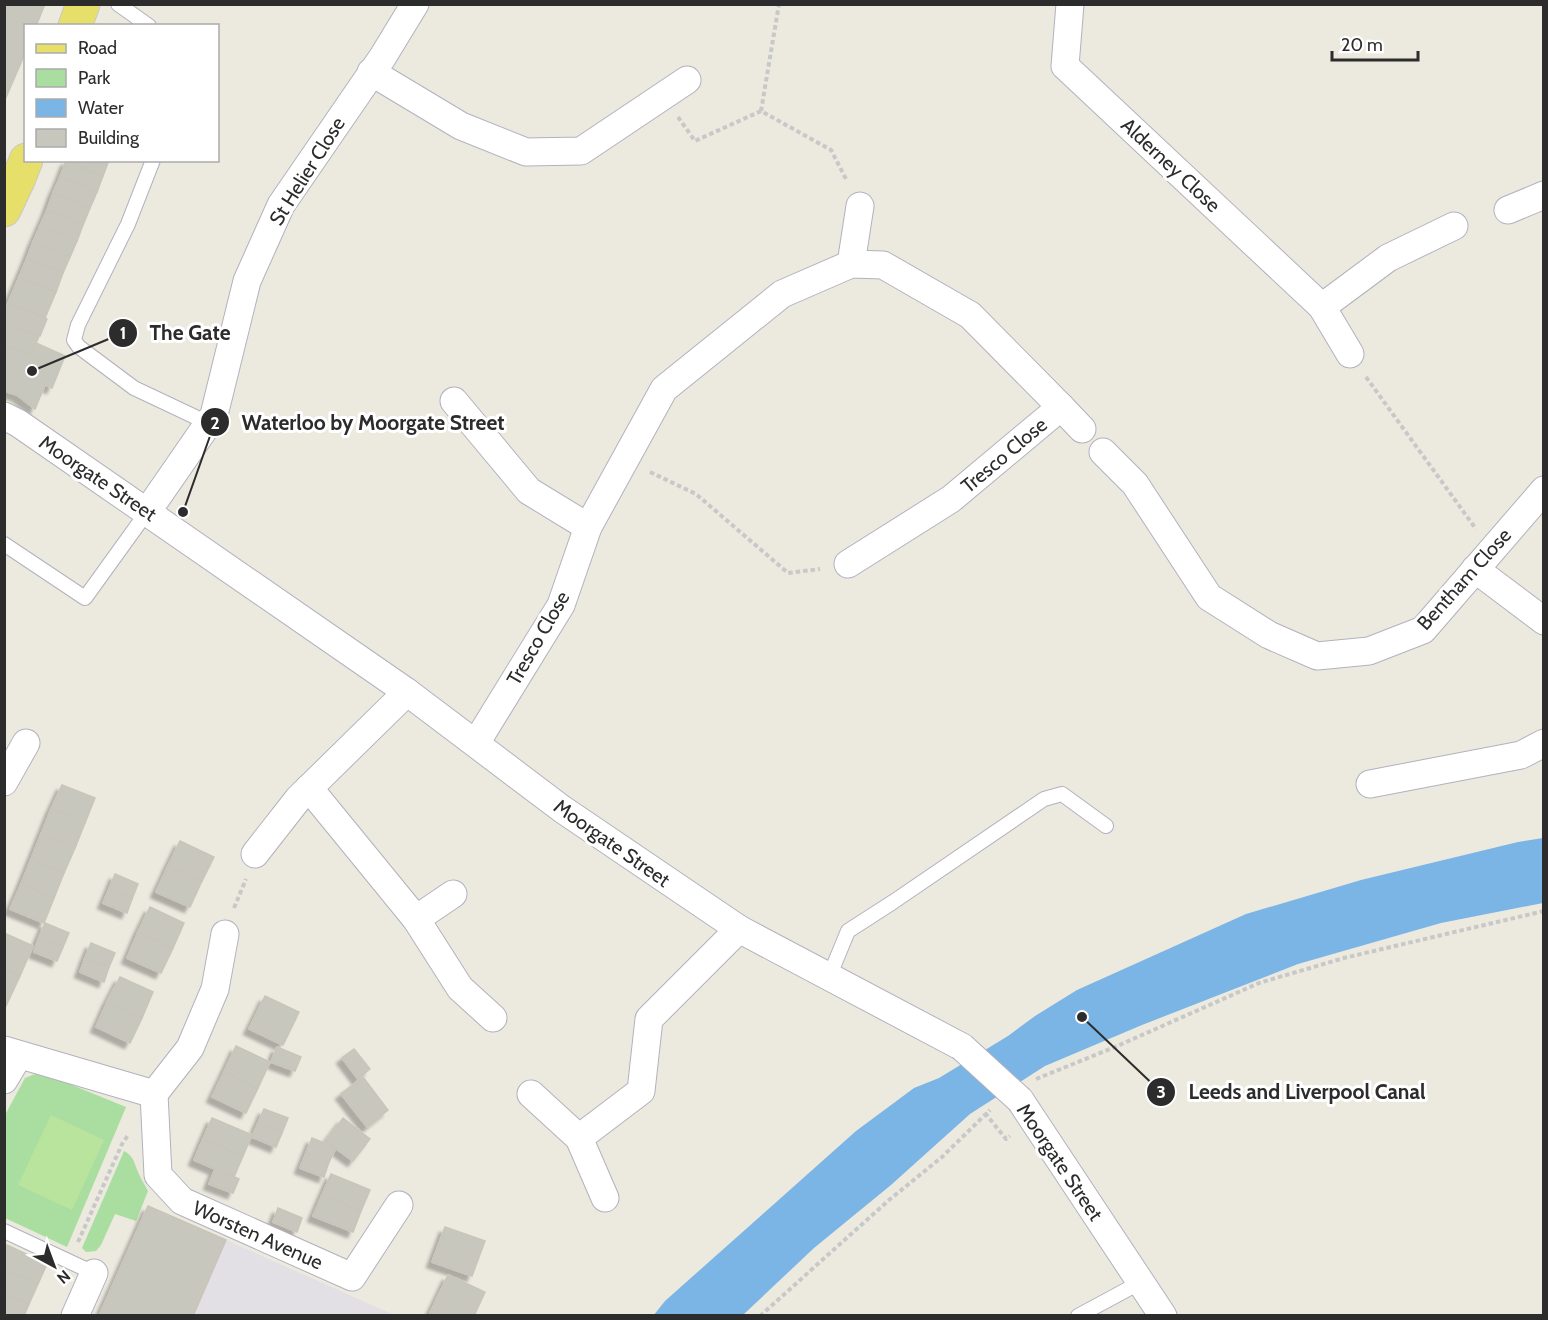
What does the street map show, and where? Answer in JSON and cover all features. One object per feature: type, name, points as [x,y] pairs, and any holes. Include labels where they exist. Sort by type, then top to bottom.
[{"type":"main road","points":[[76,24],[83,4]]},
{"type":"main road","points":[[4,210],[25,162]]},
{"type":"street","name":"St Helier Close","points":[[211,419],[247,281],[281,205],[382,58],[415,4]]},
{"type":"street","name":"Alderney Close","points":[[1070,4],[1065,66],[1322,307],[1350,354]]},
{"type":"street","points":[[371,72],[461,126],[526,152],[581,151],[687,80]]},
{"type":"street","points":[[1509,210],[1544,195]]},
{"type":"street","points":[[851,264],[860,206]]},
{"type":"street","points":[[1322,307],[1388,258],[1454,226]]},
{"type":"street","name":"Tresco Close","points":[[476,743],[561,605],[588,527],[664,389],[782,294],[851,264],[883,265],[970,315],[1060,407],[951,499],[848,564]]},
{"type":"street","points":[[454,401],[529,491],[588,527]]},
{"type":"street","points":[[1060,407],[1082,429]]},
{"type":"street","name":"Moorgate Street","points":[[4,416],[18,423],[407,692],[562,809],[739,929],[962,1047],[1024,1092],[1163,1316]]},
{"type":"street","points":[[147,512],[211,419]]},
{"type":"street","name":"Bentham Close","points":[[1103,452],[1135,484],[1209,597],[1269,635],[1317,656],[1369,651],[1424,630],[1544,490]]},
{"type":"street","points":[[1484,560],[1544,621]]},
{"type":"street","points":[[255,854],[298,799],[407,692]]},
{"type":"street","points":[[4,782],[26,743]]},
{"type":"street","points":[[1370,783],[1521,755],[1544,743]]},
{"type":"street","points":[[309,788],[416,919],[460,988],[493,1018]]},
{"type":"street","points":[[416,919],[453,894]]},
{"type":"street","points":[[579,1138],[641,1091],[649,1019],[739,929]]},
{"type":"street","points":[[4,1080],[12,1052],[154,1094],[190,1048],[215,989],[225,934]]},
{"type":"street","name":"Worsten Avenue","points":[[154,1094],[158,1175],[182,1201],[352,1277],[399,1205]]},
{"type":"street","points":[[531,1094],[579,1138],[605,1198]]},
{"type":"street","points":[[75,1316],[94,1273]]},
{"type":"lane","points":[[118,4],[146,24]]},
{"type":"lane","points":[[152,162],[128,225],[78,325],[74,340],[79,347],[134,388],[211,419]]},
{"type":"lane","points":[[4,544],[85,598],[147,512]]},
{"type":"lane","points":[[828,977],[848,931],[1044,799],[1062,794],[1106,826]]},
{"type":"lane","points":[[4,1232],[94,1273]]},
{"type":"lane","points":[[1078,1316],[1141,1282]]},
{"type":"path","points":[[761,111],[779,4]]},
{"type":"path","points":[[664,95],[694,141],[761,111]]},
{"type":"path","points":[[761,111],[831,150],[860,206]]},
{"type":"path","points":[[1350,354],[1484,560]]},
{"type":"path","points":[[625,460],[696,494],[788,573],[848,564]]},
{"type":"path","points":[[225,934],[255,854]]},
{"type":"path","points":[[1024,1092],[1114,1047],[1259,983],[1344,958],[1544,911]]},
{"type":"path","points":[[760,1316],[889,1200],[942,1157],[985,1113],[994,1107]]},
{"type":"path","points":[[94,1273],[76,1245],[128,1134]]},
{"type":"shaded area","points":[[148,1206],[226,1240],[394,1315],[99,1316]]},
{"type":"green space","points":[[40,1072],[126,1107],[67,1247],[5,1218],[5,1115],[25,1078]]},
{"type":"green space","points":[[51,1115],[104,1140],[72,1210],[18,1185]]},
{"type":"green space","points":[[124,1151],[132,1157],[148,1191],[136,1221],[115,1214],[101,1245],[96,1251],[86,1252],[82,1248]]},
{"type":"water","points":[[1543,838],[1543,903],[1441,923],[1298,964],[1045,1066],[970,1114],[891,1185],[814,1248],[743,1315],[653,1316],[665,1301],[856,1131],[914,1088],[939,1078],[1077,990],[1246,914],[1361,880]]},
{"type":"building","points":[[4,4],[45,4],[37,24],[24,24],[24,56],[4,102]]},
{"type":"building","points":[[66,162],[103,176],[97,192],[60,177]]},
{"type":"building","points":[[72,162],[108,162],[103,176]]},
{"type":"building","points":[[60,177],[97,192],[90,208],[53,193]]},
{"type":"building","points":[[53,193],[90,208],[83,225],[47,210]]},
{"type":"building","points":[[47,210],[83,225],[77,241],[40,226]]},
{"type":"building","points":[[40,226],[77,241],[70,257],[33,242]]},
{"type":"building","points":[[33,242],[70,257],[63,273],[27,258]]},
{"type":"building","points":[[27,258],[63,273],[56,292],[19,277]]},
{"type":"building","points":[[19,277],[56,292],[45,318],[8,303]]},
{"type":"building","points":[[8,303],[47,319],[40,336],[4,322],[4,313]]},
{"type":"building","points":[[4,322],[39,336],[31,356],[4,345]]},
{"type":"building","points":[[36,343],[65,356],[52,388],[45,385],[35,409],[17,395],[4,391],[4,345],[31,356]]},
{"type":"building","points":[[62,785],[95,798],[85,823],[51,809]]},
{"type":"building","points":[[51,809],[85,823],[75,848],[41,834]]},
{"type":"building","points":[[41,834],[75,848],[64,873],[31,859]]},
{"type":"building","points":[[180,841],[214,857],[202,881],[168,866]]},
{"type":"building","points":[[31,859],[64,873],[54,898],[21,884]]},
{"type":"building","points":[[168,866],[202,881],[190,907],[156,892]]},
{"type":"building","points":[[115,874],[138,884],[132,899],[109,889]]},
{"type":"building","points":[[21,884],[54,898],[44,923],[10,909]]},
{"type":"building","points":[[109,889],[132,899],[127,913],[103,903]]},
{"type":"building","points":[[150,907],[184,923],[173,948],[138,932]]},
{"type":"building","points":[[45,923],[69,933],[63,947],[39,937]]},
{"type":"building","points":[[138,932],[173,948],[161,973],[127,958]]},
{"type":"building","points":[[4,933],[33,946],[20,976],[4,969]]},
{"type":"building","points":[[39,937],[63,947],[57,961],[34,952]]},
{"type":"building","points":[[91,943],[115,953],[109,967],[85,958]]},
{"type":"building","points":[[85,958],[109,967],[104,982],[80,972]]},
{"type":"building","points":[[4,969],[20,976],[6,1006],[4,1006]]},
{"type":"building","points":[[120,977],[153,992],[142,1018],[107,1002]]},
{"type":"building","points":[[265,996],[299,1012],[283,1045],[249,1029]]},
{"type":"building","points":[[107,1002],[142,1018],[130,1043],[96,1027]]},
{"type":"building","points":[[236,1046],[270,1062],[258,1088],[224,1072]]},
{"type":"building","points":[[277,1047],[301,1057],[295,1071],[271,1062]]},
{"type":"building","points":[[354,1049],[370,1069],[358,1079],[342,1058]]},
{"type":"building","points":[[224,1072],[258,1088],[246,1113],[212,1097]]},
{"type":"building","points":[[363,1077],[388,1110],[367,1127],[341,1094]]},
{"type":"building","points":[[264,1109],[288,1118],[282,1133],[258,1123]]},
{"type":"building","points":[[212,1118],[252,1135],[243,1156],[203,1139]]},
{"type":"building","points":[[343,1118],[370,1139],[353,1161],[326,1141]]},
{"type":"building","points":[[258,1123],[282,1133],[276,1147],[252,1137]]},
{"type":"building","points":[[312,1138],[336,1148],[329,1162],[306,1153]]},
{"type":"building","points":[[203,1139],[243,1156],[234,1177],[194,1160]]},
{"type":"building","points":[[306,1153],[329,1162],[324,1177],[300,1168]]},
{"type":"building","points":[[215,1169],[239,1179],[233,1193],[209,1184]]},
{"type":"building","points":[[331,1174],[370,1190],[361,1211],[322,1195]]},
{"type":"building","points":[[322,1195],[361,1211],[353,1232],[313,1216]]},
{"type":"building","points":[[148,1206],[226,1240],[193,1316],[99,1316]]},
{"type":"building","points":[[278,1208],[302,1218],[297,1232],[273,1222]]},
{"type":"building","points":[[445,1227],[485,1241],[472,1276],[432,1262]]},
{"type":"building","points":[[7,1245],[47,1264],[38,1284],[4,1269],[4,1250]]},
{"type":"building","points":[[4,1269],[38,1284],[29,1304],[4,1293]]},
{"type":"building","points":[[448,1275],[485,1292],[474,1316],[436,1316],[430,1313]]},
{"type":"building","points":[[4,1293],[29,1304],[24,1316],[4,1316]]},
{"type":"place","name":"The Gate","points":[[32,371]]},
{"type":"place","name":"Waterloo by Moorgate Street","points":[[183,512]]},
{"type":"place","name":"Leeds and Liverpool Canal","points":[[1082,1017]]}]
